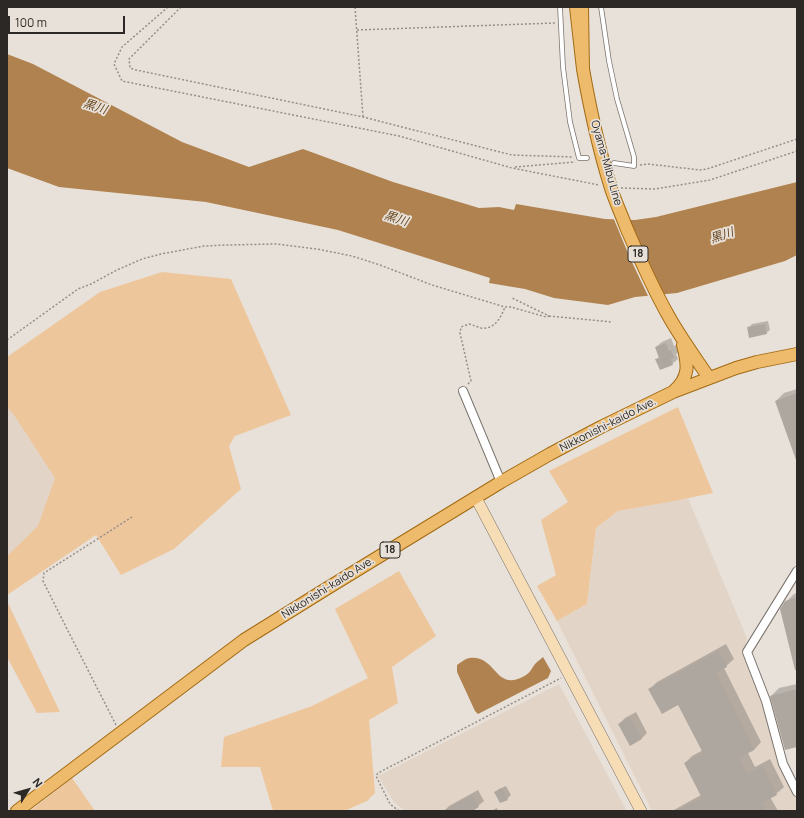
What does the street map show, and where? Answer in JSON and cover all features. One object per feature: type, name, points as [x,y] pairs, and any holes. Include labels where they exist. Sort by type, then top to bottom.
[{"type":"main road","name":"Oyama-Mibu Line","points":[[576,7],[583,70],[594,127],[611,189],[639,256],[668,315],[680,336],[710,378]]},
{"type":"main road","name":"Oyama-Mibu Line","points":[[582,7],[583,70]]},
{"type":"main road","points":[[673,392],[683,381],[688,365],[680,336]]},
{"type":"main road","name":"Nikkonishi-kaido Ave.","points":[[17,811],[244,640],[501,482],[601,427],[673,392],[736,368],[797,354]]},
{"type":"street","points":[[463,391],[501,482]]},
{"type":"street","points":[[476,498],[641,811]]},
{"type":"street","points":[[797,571],[747,652],[766,701],[783,764],[797,792]]},
{"type":"lane","points":[[560,7],[563,67],[570,122],[579,158],[587,158]]},
{"type":"lane","points":[[601,7],[616,99],[634,157],[634,166],[614,163]]},
{"type":"path","points":[[168,7],[122,47],[114,64],[122,81],[399,136],[512,168],[600,185],[611,189],[655,189],[698,183],[797,151]]},
{"type":"path","points":[[181,7],[129,59],[130,68],[363,117],[512,155],[579,158]]},
{"type":"path","points":[[355,7],[363,117]]},
{"type":"path","points":[[357,30],[560,23]]},
{"type":"path","points":[[634,166],[648,164],[700,170],[707,169],[797,139]]},
{"type":"path","points":[[512,168],[575,162],[579,158]]},
{"type":"path","points":[[7,340],[78,289],[142,259],[204,246],[227,244],[276,244],[318,249],[352,256],[432,284],[546,317],[549,316],[612,322]]},
{"type":"path","points":[[512,298],[549,316]]},
{"type":"path","points":[[463,391],[471,381],[460,333],[461,327],[469,324],[482,328],[493,326],[502,315],[505,306]]},
{"type":"path","points":[[120,733],[43,581],[44,573],[132,517]]},
{"type":"path","points":[[399,811],[390,804],[376,776],[378,773],[568,674]]},
{"type":"shaded area","points":[[162,272],[231,279],[291,415],[235,436],[229,446],[241,489],[174,549],[121,575],[96,535],[7,595],[7,556],[38,526],[55,478],[14,415],[7,407],[7,357],[100,292]]},
{"type":"shaded area","points":[[7,374],[103,530],[7,595]]},
{"type":"shaded area","points":[[678,407],[713,493],[618,511],[596,528],[587,604],[557,621],[537,586],[556,575],[541,520],[568,502],[549,471]]},
{"type":"shaded area","points":[[688,498],[747,638],[744,651],[763,701],[779,765],[797,799],[797,811],[652,811],[557,621],[587,604],[596,528],[618,511]]},
{"type":"shaded area","points":[[399,571],[436,636],[392,667],[398,703],[369,720],[375,793],[367,801],[344,811],[273,811],[260,767],[221,767],[224,737],[312,706],[368,678],[335,609]]},
{"type":"shaded area","points":[[7,601],[60,712],[37,713],[7,657]]},
{"type":"shaded area","points":[[559,684],[627,811],[405,811],[393,801],[378,776]]},
{"type":"shaded area","points":[[72,778],[95,811],[30,811]]},
{"type":"water","name":"黒川","points":[[7,54],[33,64],[182,142],[249,167],[303,149],[393,182],[479,208],[499,207],[514,210],[516,204],[605,219],[635,220],[656,217],[797,182],[797,255],[785,261],[677,293],[635,297],[608,305],[554,298],[525,289],[489,283],[490,278],[338,230],[206,202],[59,187],[7,168]]},
{"type":"water","points":[[543,657],[551,671],[548,678],[478,714],[475,711],[457,672],[457,665],[463,661],[470,658],[479,659],[486,662],[502,677],[508,680],[516,680],[528,674],[536,663]]},
{"type":"pier","points":[[613,217],[628,218],[653,275],[665,297],[649,298]]},
{"type":"building","points":[[765,324],[767,334],[749,338],[747,327]]},
{"type":"building","points":[[666,343],[674,358],[671,359],[673,365],[660,370],[655,359],[659,358],[655,347]]},
{"type":"building","points":[[797,393],[797,460],[796,460],[775,401]]},
{"type":"building","points":[[797,597],[797,670],[795,670],[780,609],[785,601]]},
{"type":"building","points":[[718,651],[727,667],[716,673],[754,750],[739,758],[747,774],[762,766],[777,795],[762,803],[766,811],[676,811],[702,798],[684,763],[703,753],[678,705],[662,714],[648,689]]},
{"type":"building","points":[[797,689],[797,747],[785,750],[770,696]]},
{"type":"building","points":[[630,717],[642,739],[630,746],[618,724]]},
{"type":"building","points":[[502,788],[508,800],[500,803],[494,792]]},
{"type":"building","points":[[472,795],[479,807],[472,811],[443,811]]}]
